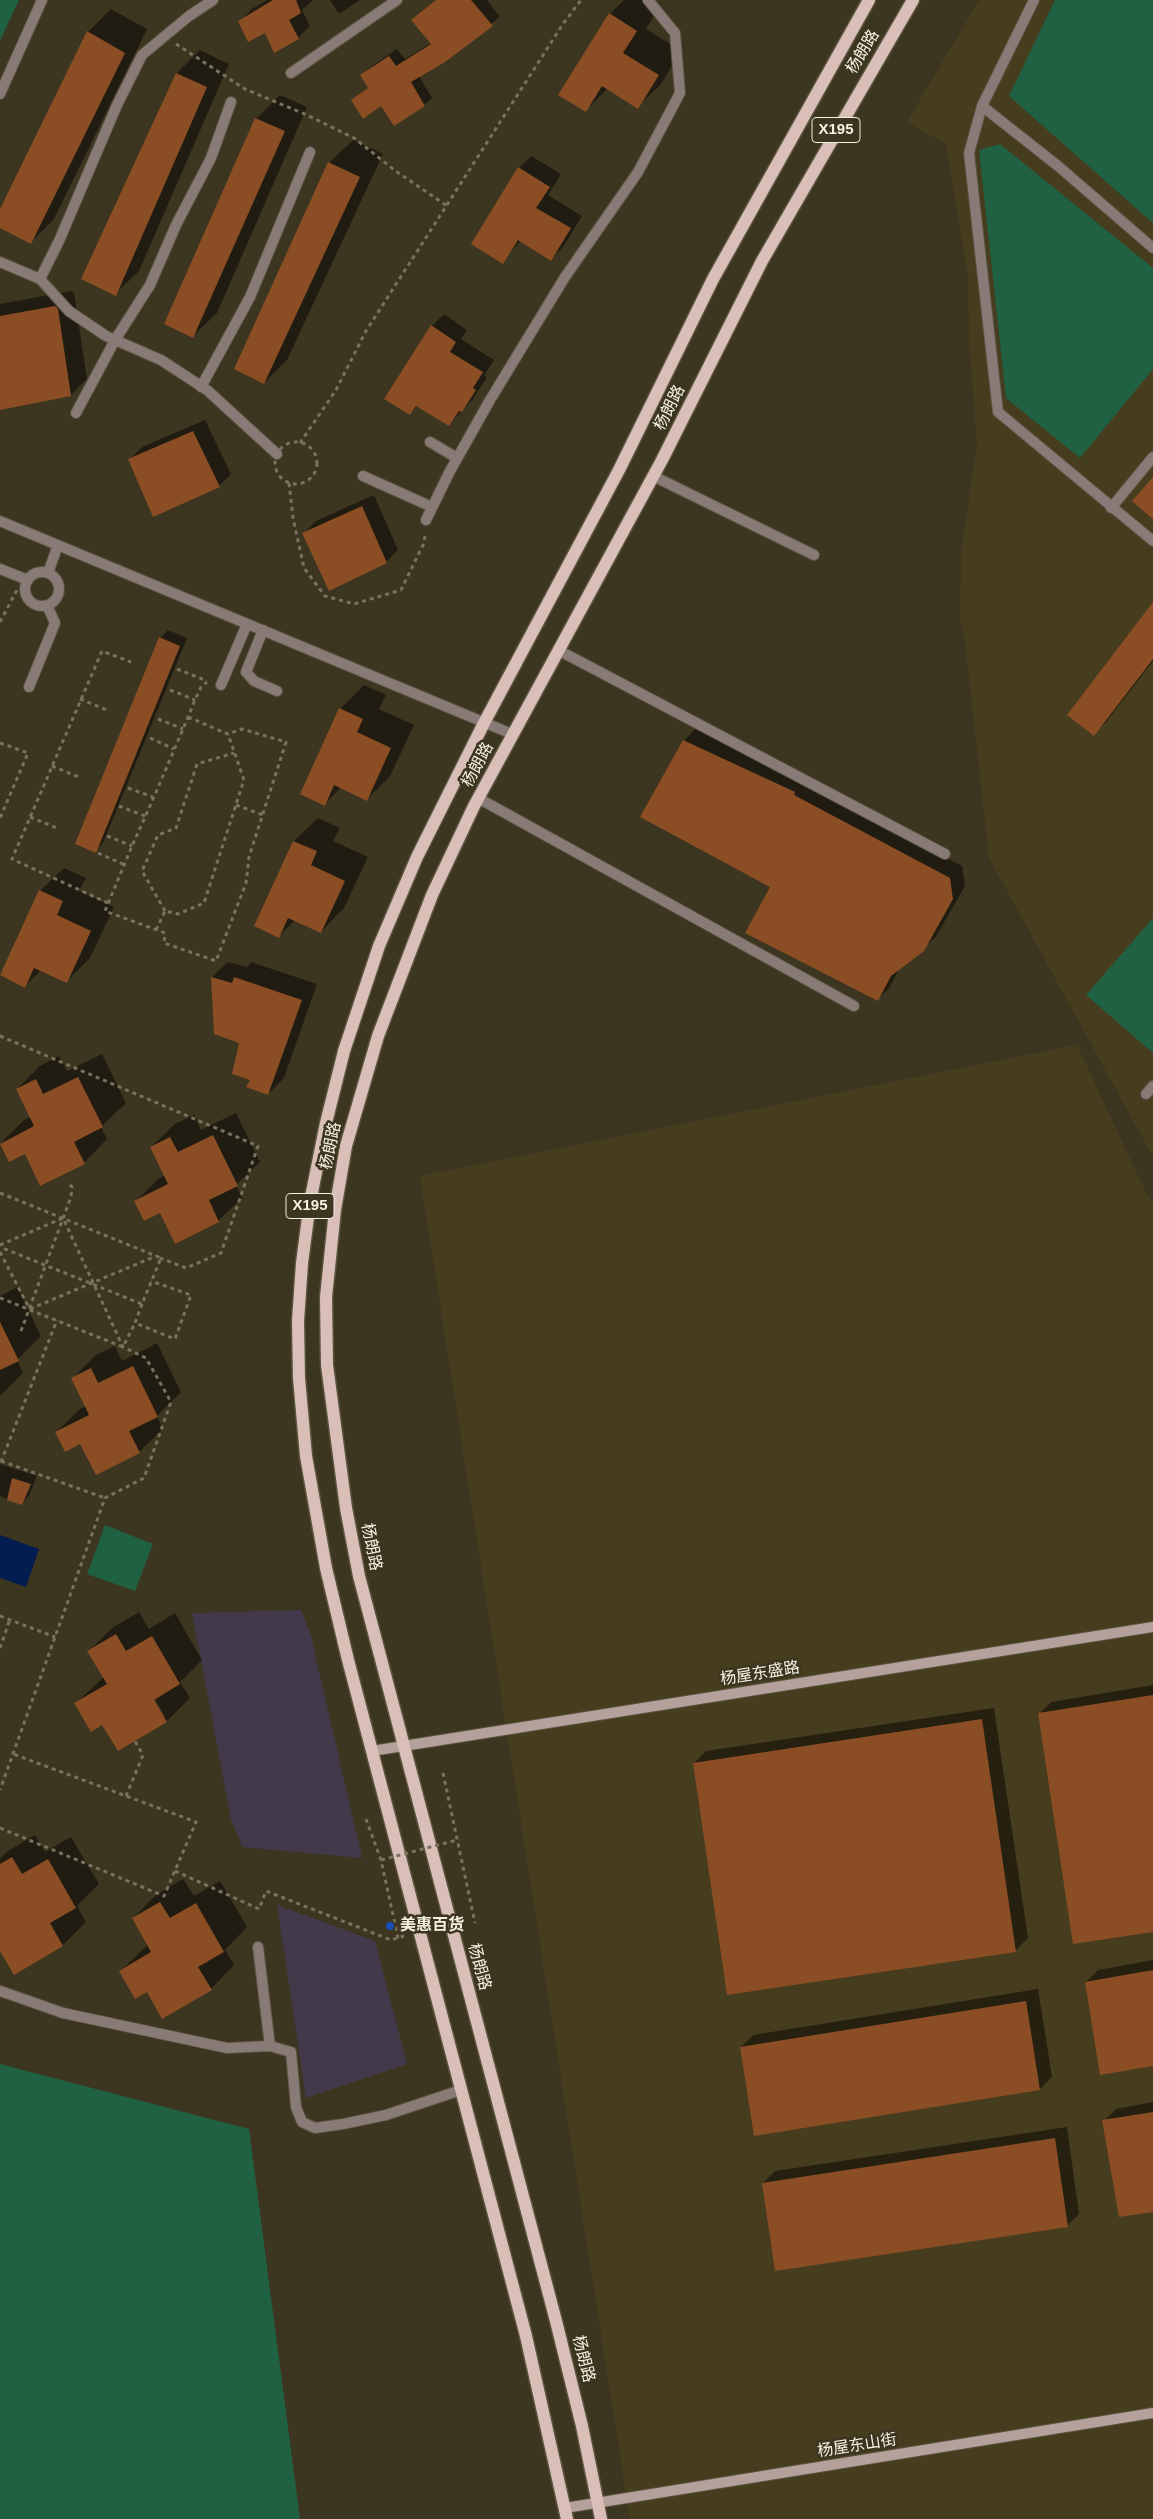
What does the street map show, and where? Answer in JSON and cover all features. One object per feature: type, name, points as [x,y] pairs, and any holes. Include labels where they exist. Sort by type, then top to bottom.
[{"type":"main road","name":"杨朗路","points":[[566,2514],[530,2353],[326,1568],[306,1456],[299,1369],[298,1321],[302,1263],[310,1202],[326,1123],[344,1051],[376,955],[432,824],[484,722],[619,470],[713,279],[869,0]]},
{"type":"main road","name":"杨朗路","points":[[601,2519],[556,2321],[359,1576],[346,1508],[327,1365],[326,1297],[335,1210],[346,1146],[361,1089],[403,965],[432,895],[478,798],[652,476],[762,261],[913,0]]},
{"type":"street","points":[[0,94],[42,0]]},
{"type":"street","points":[[40,279],[59,242],[117,104],[142,55],[189,16],[213,0]]},
{"type":"street","points":[[292,72],[397,0]]},
{"type":"street","points":[[426,520],[457,458],[565,277],[638,172],[680,93],[675,33],[648,0]]},
{"type":"street","points":[[1034,0],[982,106],[969,153],[998,412],[1153,542]]},
{"type":"street","points":[[76,413],[115,340],[150,285],[176,225],[211,158],[231,102]]},
{"type":"street","points":[[982,106],[1058,166],[1153,248]]},
{"type":"street","points":[[201,387],[250,297],[310,152]]},
{"type":"street","points":[[0,262],[40,279],[69,311],[115,340],[161,360],[201,387],[277,454]]},
{"type":"street","points":[[430,442],[457,458]]},
{"type":"street","points":[[1111,508],[1153,457]]},
{"type":"street","points":[[363,476],[432,507]]},
{"type":"street","points":[[652,476],[814,554]]},
{"type":"street","points":[[0,521],[512,734]]},
{"type":"street","points":[[48,572],[58,545]]},
{"type":"street","points":[[0,569],[27,582]]},
{"type":"street","points":[[48,572],[57,579],[59,590],[55,600],[47,605],[40,606],[30,601],[27,596],[27,582],[37,573],[48,572]]},
{"type":"street","points":[[29,686],[55,623],[47,605]]},
{"type":"street","points":[[221,684],[247,624]]},
{"type":"street","points":[[263,630],[246,672],[254,681],[277,691]]},
{"type":"street","points":[[558,650],[945,854]]},
{"type":"street","points":[[478,798],[854,1006]]},
{"type":"street","name":"杨屋东盛路","points":[[372,1750],[1153,1627]]},
{"type":"street","points":[[258,1947],[270,2046]]},
{"type":"street","points":[[0,1991],[63,2013],[227,2048],[270,2046],[291,2052],[296,2107],[302,2122],[315,2128],[386,2115],[461,2090]]},
{"type":"street","name":"杨屋东山街","points":[[566,2514],[598,2503],[1153,2413]]},
{"type":"path","points":[[300,442],[336,390],[366,331],[563,24],[581,0]]},
{"type":"path","points":[[164,37],[245,89],[307,115],[354,138],[397,172],[447,206]]},
{"type":"path","points":[[288,483],[302,483],[313,475],[316,468],[315,455],[311,449],[300,442],[286,444],[277,454],[274,461],[278,474],[288,483],[293,518],[304,568],[325,596],[344,602],[354,604],[401,590],[424,543],[426,520]]},
{"type":"path","points":[[0,622],[18,588],[27,582]]},
{"type":"path","points":[[108,903],[12,859],[102,650],[131,662]]},
{"type":"path","points":[[188,717],[228,734],[242,729],[286,742],[249,856],[246,883],[216,961],[164,943],[165,934],[105,911],[132,846],[201,687],[230,665]]},
{"type":"path","points":[[177,669],[208,682]]},
{"type":"path","points":[[170,690],[195,700]]},
{"type":"path","points":[[80,699],[109,711]]},
{"type":"path","points":[[158,719],[183,729]]},
{"type":"path","points":[[228,734],[244,780],[204,903],[178,914],[166,911],[142,871],[158,835],[176,828],[197,764],[234,753]]},
{"type":"path","points":[[150,738],[174,749]]},
{"type":"path","points":[[0,743],[28,753],[0,818]]},
{"type":"path","points":[[52,766],[81,778]]},
{"type":"path","points":[[128,788],[154,798]]},
{"type":"path","points":[[119,806],[145,816]]},
{"type":"path","points":[[236,806],[263,815]]},
{"type":"path","points":[[30,817],[59,829]]},
{"type":"path","points":[[107,836],[132,846]]},
{"type":"path","points":[[98,853],[125,865]]},
{"type":"path","points":[[156,930],[166,911]]},
{"type":"path","points":[[0,1036],[258,1146],[222,1253],[186,1268],[0,1193]]},
{"type":"path","points":[[21,1331],[71,1197],[72,1188],[67,1182]]},
{"type":"path","points":[[0,1246],[64,1218]]},
{"type":"path","points":[[64,1218],[123,1347]]},
{"type":"path","points":[[0,1246],[142,1304]]},
{"type":"path","points":[[0,1252],[29,1309]]},
{"type":"path","points":[[29,1309],[156,1256]]},
{"type":"path","points":[[123,1347],[160,1258]]},
{"type":"path","points":[[134,1323],[175,1339],[191,1295],[152,1281]]},
{"type":"path","points":[[0,1298],[146,1358],[171,1402],[144,1478],[105,1498],[0,1790]]},
{"type":"path","points":[[57,1320],[1,1462],[105,1498]]},
{"type":"path","points":[[0,1616],[55,1637]]},
{"type":"path","points":[[0,1648],[10,1620]]},
{"type":"path","points":[[126,1796],[143,1755],[133,1738]]},
{"type":"path","points":[[0,1828],[164,1896],[196,1822],[13,1754]]},
{"type":"path","points":[[443,1772],[475,1923]]},
{"type":"path","points":[[366,1819],[381,1860],[398,1938]]},
{"type":"path","points":[[381,1860],[457,1840]]},
{"type":"path","points":[[175,1871],[259,1909],[266,1891],[391,1940],[419,1931]]},
{"type":"shaded area","points":[[979,0],[1153,0],[1153,1157],[989,858],[965,640],[960,619],[961,556],[977,442],[969,341],[968,277],[946,144],[907,122]]},
{"type":"shaded area","points":[[1077,1045],[1147,1195],[1153,1201],[1153,2519],[630,2519],[420,1176]]},
{"type":"shaded area","points":[[301,1610],[311,1636],[362,1858],[242,1847],[231,1819],[192,1613]]},
{"type":"shaded area","points":[[277,1905],[375,1941],[407,2064],[306,2098]]},
{"type":"green space","points":[[0,0],[19,0],[0,41]]},
{"type":"green space","points":[[1055,0],[1153,0],[1153,223],[1009,96]]},
{"type":"green space","points":[[1000,144],[1153,268],[1153,369],[1080,458],[1006,398],[979,150]]},
{"type":"green space","points":[[1153,918],[1153,1053],[1086,995]]},
{"type":"green space","points":[[105,1525],[153,1544],[135,1591],[87,1574]]},
{"type":"green space","points":[[0,2064],[249,2129],[300,2519],[0,2519]]},
{"type":"water","points":[[0,1535],[39,1549],[26,1587],[0,1578]]},
{"type":"building","points":[[273,0],[296,0],[301,13],[289,20],[299,39],[274,53],[265,33],[248,42],[238,21]]},
{"type":"building","points":[[436,0],[471,0],[493,26],[445,62],[411,82],[425,106],[394,126],[381,106],[363,119],[351,100],[368,88],[360,75],[389,56],[396,66],[431,44],[411,20]]},
{"type":"building","points":[[609,13],[637,31],[623,53],[659,75],[638,109],[602,86],[586,112],[558,95]]},
{"type":"building","points":[[87,31],[125,53],[31,244],[0,228],[0,209]]},
{"type":"building","points":[[176,73],[207,87],[116,296],[81,279]]},
{"type":"building","points":[[255,118],[285,131],[193,338],[164,324]]},
{"type":"building","points":[[328,162],[360,177],[264,384],[234,369]]},
{"type":"building","points":[[518,167],[550,187],[536,208],[571,228],[551,261],[518,240],[503,264],[471,244]]},
{"type":"building","points":[[55,306],[58,309],[71,396],[0,410],[0,316]]},
{"type":"building","points":[[431,325],[456,342],[450,352],[483,372],[473,388],[476,390],[462,412],[459,411],[449,426],[416,406],[410,415],[384,399]]},
{"type":"building","points":[[193,431],[220,487],[153,517],[128,459]]},
{"type":"building","points":[[1153,477],[1153,519],[1132,501]]},
{"type":"building","points":[[362,506],[387,563],[329,591],[302,533]]},
{"type":"building","points":[[1153,602],[1153,659],[1094,736],[1067,715]]},
{"type":"building","points":[[159,637],[180,646],[96,853],[75,844]]},
{"type":"building","points":[[339,708],[363,719],[357,732],[391,748],[367,801],[334,785],[325,806],[300,794]]},
{"type":"building","points":[[683,740],[795,792],[794,795],[950,878],[953,899],[924,951],[891,976],[878,1001],[745,933],[770,887],[640,817]]},
{"type":"building","points":[[293,841],[317,851],[311,865],[345,881],[321,933],[288,918],[279,938],[254,926]]},
{"type":"building","points":[[39,890],[63,901],[57,915],[91,931],[67,983],[34,968],[25,988],[0,975]]},
{"type":"building","points":[[211,977],[232,983],[234,977],[302,1000],[268,1095],[246,1087],[250,1080],[232,1074],[239,1043],[214,1034]]},
{"type":"building","points":[[78,1077],[103,1127],[74,1142],[85,1164],[40,1186],[25,1154],[9,1162],[0,1144],[34,1126],[16,1089],[36,1079],[43,1094]]},
{"type":"building","points":[[213,1135],[238,1186],[209,1200],[219,1222],[175,1244],[160,1213],[144,1221],[134,1201],[168,1184],[150,1147],[170,1137],[178,1152]]},
{"type":"building","points":[[0,1322],[19,1361],[0,1370]]},
{"type":"building","points":[[133,1366],[158,1417],[129,1431],[140,1453],[96,1475],[80,1444],[65,1452],[55,1432],[89,1415],[71,1378],[91,1368],[98,1383]]},
{"type":"building","points":[[12,1478],[31,1484],[22,1505],[7,1500]]},
{"type":"building","points":[[116,1634],[126,1651],[152,1636],[180,1684],[154,1700],[167,1722],[118,1751],[102,1725],[91,1732],[74,1703],[107,1684],[87,1651]]},
{"type":"building","points":[[1153,1695],[1153,1932],[1073,1944],[1038,1713]]},
{"type":"building","points":[[982,1719],[1016,1952],[727,1995],[693,1763]]},
{"type":"building","points":[[12,1857],[22,1874],[48,1859],[76,1908],[50,1923],[63,1946],[14,1975],[0,1951],[0,1864]]},
{"type":"building","points":[[160,1902],[170,1918],[196,1903],[224,1952],[198,1967],[212,1990],[162,2019],[147,1992],[135,1999],[119,1971],[151,1952],[132,1918]]},
{"type":"building","points":[[1153,1970],[1153,2066],[1100,2075],[1085,1982]]},
{"type":"building","points":[[1026,2001],[1040,2090],[754,2136],[740,2047]]},
{"type":"building","points":[[1153,2112],[1153,2212],[1119,2217],[1102,2120]]},
{"type":"building","points":[[1055,2138],[1068,2227],[775,2271],[762,2183]]},
{"type":"place","name":"美惠百货","points":[[390,1926]]}]
